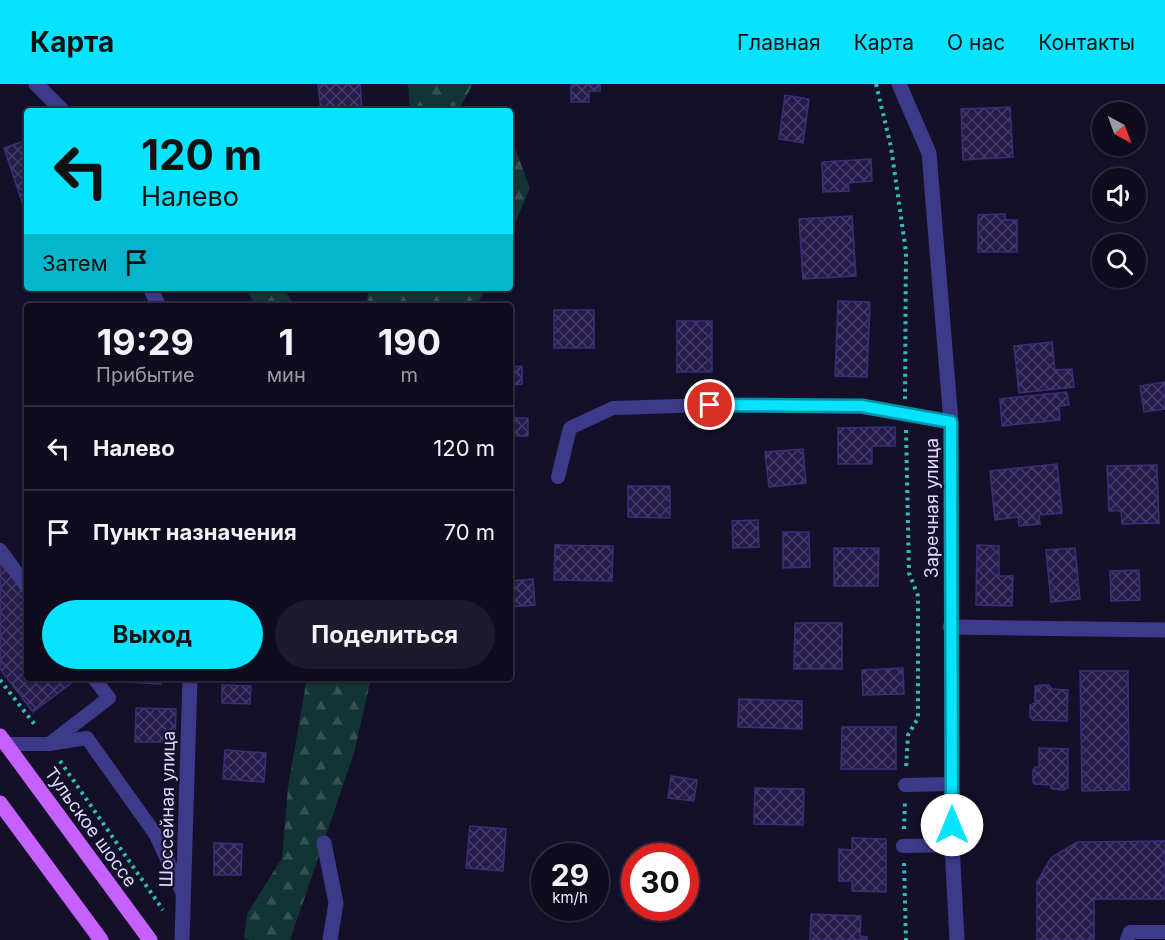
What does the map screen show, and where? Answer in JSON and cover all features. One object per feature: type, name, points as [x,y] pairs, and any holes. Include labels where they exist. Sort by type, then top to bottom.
[{"type":"main road","name":"Тульское шоссе","points":[[3,740],[150,940]]},
{"type":"main road","points":[[0,802],[101,940]]},
{"type":"street","points":[[36,84],[60,108]]},
{"type":"street","name":"Заречная улица","points":[[898,84],[929,153],[951,422],[951,784],[957,940]]},
{"type":"street","points":[[950,627],[1165,630]]},
{"type":"street","name":"Шоссейная улица","points":[[183,939],[190,681]]},
{"type":"street","points":[[324,843],[336,903],[330,940]]},
{"type":"lane","points":[[558,477],[570,428],[613,408],[710,405],[862,406],[951,422]]},
{"type":"lane","points":[[0,550],[24,583]]},
{"type":"lane","points":[[49,744],[109,698],[96,681]]},
{"type":"lane","points":[[3,740],[49,744],[87,738],[156,835],[184,896]]},
{"type":"lane","points":[[905,785],[951,784]]},
{"type":"lane","points":[[903,846],[952,845]]},
{"type":"lane","points":[[1127,940],[1130,932],[1165,932]]},
{"type":"path","points":[[876,84],[891,147],[906,252],[905,414],[909,573],[918,596],[918,718],[908,735],[905,785],[903,846],[906,940]]},
{"type":"path","points":[[0,680],[49,744],[183,939]]},
{"type":"green space","points":[[408,84],[473,84],[460,108],[410,108]]},
{"type":"green space","points":[[513,146],[515,148],[530,188],[513,228]]},
{"type":"green space","points":[[247,291],[285,291],[293,303],[254,303]]},
{"type":"green space","points":[[368,291],[484,291],[478,303],[367,303]]},
{"type":"green space","points":[[306,681],[370,681],[354,753],[290,940],[250,940],[244,938],[247,914],[282,858],[288,787]]},
{"type":"building","points":[[318,84],[360,84],[362,108],[321,108]]},
{"type":"building","points":[[571,84],[600,84],[600,91],[589,91],[589,102],[571,102]]},
{"type":"building","points":[[785,95],[809,99],[803,143],[779,139]]},
{"type":"building","points":[[1010,107],[1013,157],[963,160],[961,109]]},
{"type":"building","points":[[24,141],[24,208],[4,148]]},
{"type":"building","points":[[871,159],[872,181],[848,183],[849,191],[823,192],[822,162]]},
{"type":"building","points":[[1005,214],[1005,220],[1017,220],[1017,252],[978,252],[978,215]]},
{"type":"building","points":[[852,216],[856,276],[803,279],[799,219]]},
{"type":"building","points":[[838,301],[870,302],[867,377],[835,376]]},
{"type":"building","points":[[554,310],[594,310],[594,348],[554,348]]},
{"type":"building","points":[[677,321],[712,321],[712,372],[677,372]]},
{"type":"building","points":[[1052,342],[1055,370],[1072,369],[1074,387],[1019,393],[1014,346]]},
{"type":"building","points":[[522,366],[522,384],[513,385],[513,367]]},
{"type":"building","points":[[1165,382],[1165,409],[1144,412],[1140,386]]},
{"type":"building","points":[[1067,392],[1069,405],[1059,406],[1060,420],[1002,426],[1000,399]]},
{"type":"building","points":[[513,418],[528,418],[528,436],[513,436]]},
{"type":"building","points":[[895,427],[895,446],[872,446],[872,464],[838,464],[838,428]]},
{"type":"building","points":[[803,449],[806,483],[769,487],[765,452]]},
{"type":"building","points":[[1057,464],[1062,513],[1039,515],[1040,524],[1019,526],[1018,517],[995,520],[990,471]]},
{"type":"building","points":[[1157,465],[1159,523],[1122,524],[1121,511],[1109,511],[1107,466]]},
{"type":"building","points":[[628,486],[670,486],[670,518],[628,517]]},
{"type":"building","points":[[758,520],[759,547],[733,548],[732,521]]},
{"type":"building","points":[[783,532],[809,532],[810,567],[783,568]]},
{"type":"building","points":[[555,545],[613,546],[612,581],[554,580]]},
{"type":"building","points":[[977,545],[999,546],[999,576],[1013,576],[1012,606],[976,605]]},
{"type":"building","points":[[834,548],[879,548],[878,586],[834,586]]},
{"type":"building","points":[[1075,548],[1080,599],[1051,602],[1046,550]]},
{"type":"building","points":[[0,559],[24,591],[24,681],[74,681],[33,712],[0,669]]},
{"type":"building","points":[[1139,570],[1140,600],[1111,601],[1110,571]]},
{"type":"building","points":[[533,579],[535,605],[513,607],[513,581]]},
{"type":"building","points":[[795,623],[842,623],[842,669],[794,669]]},
{"type":"building","points":[[903,668],[904,694],[863,695],[862,670]]},
{"type":"building","points":[[1080,671],[1128,671],[1129,790],[1082,791]]},
{"type":"building","points":[[103,681],[161,681],[161,684]]},
{"type":"building","points":[[222,685],[251,686],[250,704],[222,703]]},
{"type":"building","points":[[1038,685],[1049,685],[1052,689],[1068,690],[1067,721],[1032,720],[1030,705],[1035,703],[1035,686],[1038,687]]},
{"type":"building","points":[[739,699],[802,701],[802,729],[738,727]]},
{"type":"building","points":[[136,708],[176,709],[175,742],[135,742]]},
{"type":"building","points":[[842,727],[896,727],[896,769],[841,769]]},
{"type":"building","points":[[1039,748],[1068,749],[1068,788],[1053,789],[1051,785],[1034,784],[1033,770],[1039,767]]},
{"type":"building","points":[[225,750],[266,753],[264,782],[223,779]]},
{"type":"building","points":[[671,776],[697,780],[694,801],[668,798]]},
{"type":"building","points":[[755,788],[804,789],[803,825],[754,824]]},
{"type":"building","points":[[470,826],[506,829],[503,871],[466,868]]},
{"type":"building","points":[[852,838],[886,839],[886,892],[852,891],[852,881],[839,881],[839,849],[852,850]]},
{"type":"building","points":[[1165,841],[1165,899],[1094,899],[1094,940],[1037,940],[1037,882],[1051,858],[1077,842]]},
{"type":"building","points":[[214,843],[242,844],[241,875],[214,875]]},
{"type":"building","points":[[811,914],[861,916],[860,936],[867,937],[867,940],[810,940]]},
{"type":"route","points":[[710,405],[862,406],[951,422],[952,825]]}]
